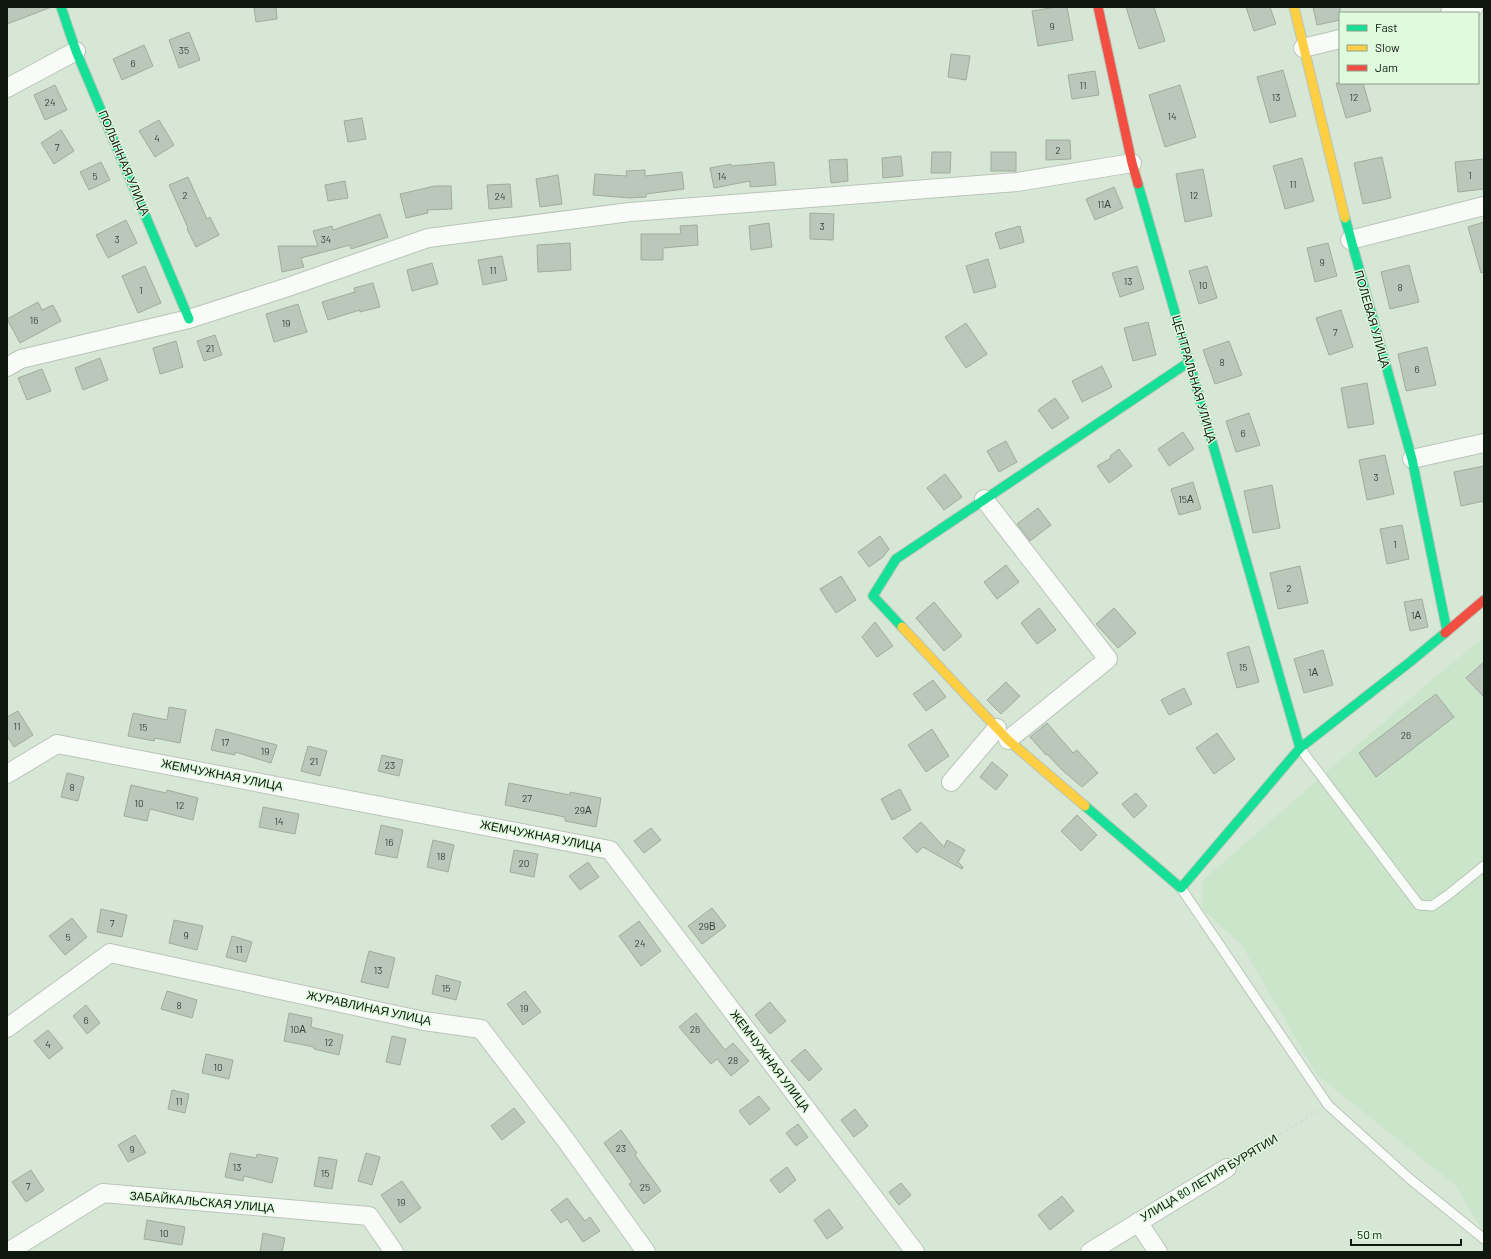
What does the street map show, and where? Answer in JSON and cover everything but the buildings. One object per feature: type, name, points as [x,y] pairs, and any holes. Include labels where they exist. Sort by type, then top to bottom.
[{"type":"street","name":"ПОЛЫННАЯ УЛИЦА","points":[[61,7],[76,51],[190,319]]},
{"type":"street","name":"ЦЕНТРАЛЬНАЯ УЛИЦА","points":[[1098,7],[1132,163],[1300,748]]},
{"type":"street","name":"ПОЛЕВАЯ УЛИЦА","points":[[1294,7],[1350,240],[1412,459],[1447,631]]},
{"type":"street","points":[[1454,12],[1474,7]]},
{"type":"street","points":[[1304,48],[1339,40]]},
{"type":"street","points":[[7,88],[76,51]]},
{"type":"street","points":[[7,367],[21,359],[190,319],[428,238],[630,212],[1017,182],[1132,163]]},
{"type":"street","points":[[1350,240],[1484,206]]},
{"type":"street","points":[[1188,362],[896,559],[873,596],[1002,734],[1181,888],[1300,748],[1484,600]]},
{"type":"street","points":[[1412,459],[1484,443]]},
{"type":"street","points":[[951,782],[1002,734],[1108,659],[984,499]]},
{"type":"street","name":"ЖЕМЧУЖНАЯ УЛИЦА","points":[[7,774],[57,744],[610,850],[915,1252]]},
{"type":"street","name":"ЖУРАВЛИНАЯ УЛИЦА","points":[[7,1028],[110,953],[424,1021],[481,1029],[565,1139],[646,1252]]},
{"type":"street","name":"УЛИЦА 80 ЛЕТИЯ БУРЯТИИ","points":[[1090,1252],[1226,1168]]},
{"type":"street","name":"ЗАБАЙКАЛЬСКАЯ УЛИЦА","points":[[8,1252],[104,1193],[369,1216],[394,1252]]},
{"type":"street","points":[[1138,1222],[1158,1252]]},
{"type":"lane","points":[[1300,748],[1419,905],[1432,906],[1484,866]]},
{"type":"lane","points":[[1181,888],[1324,1108],[1484,1239]]},
{"type":"path","name":"УЛИЦА 80 ЛЕТИЯ БУРЯТИИ","points":[[1226,1168],[1324,1108]]},
{"type":"shaded area","points":[[1484,637],[1484,1233],[1456,1186],[1317,1075],[1241,944],[1202,909],[1202,881],[1435,677]]},
{"type":"traffic: fast","points":[[61,7],[76,51],[189,319]]},
{"type":"traffic: fast","points":[[1138,184],[1300,748]]},
{"type":"traffic: fast","points":[[1345,218],[1412,459],[1447,631]]},
{"type":"traffic: fast","points":[[902,627],[873,596],[896,559],[1189,362]]},
{"type":"traffic: fast","points":[[1085,806],[1181,888],[1300,748],[1445,633]]},
{"type":"traffic: slow","points":[[1294,7],[1345,218]]},
{"type":"traffic: slow","points":[[902,627],[1008,740],[1085,806]]},
{"type":"traffic: jam","points":[[1098,7],[1132,163],[1138,184]]},
{"type":"traffic: jam","points":[[1445,633],[1484,600]]}]
